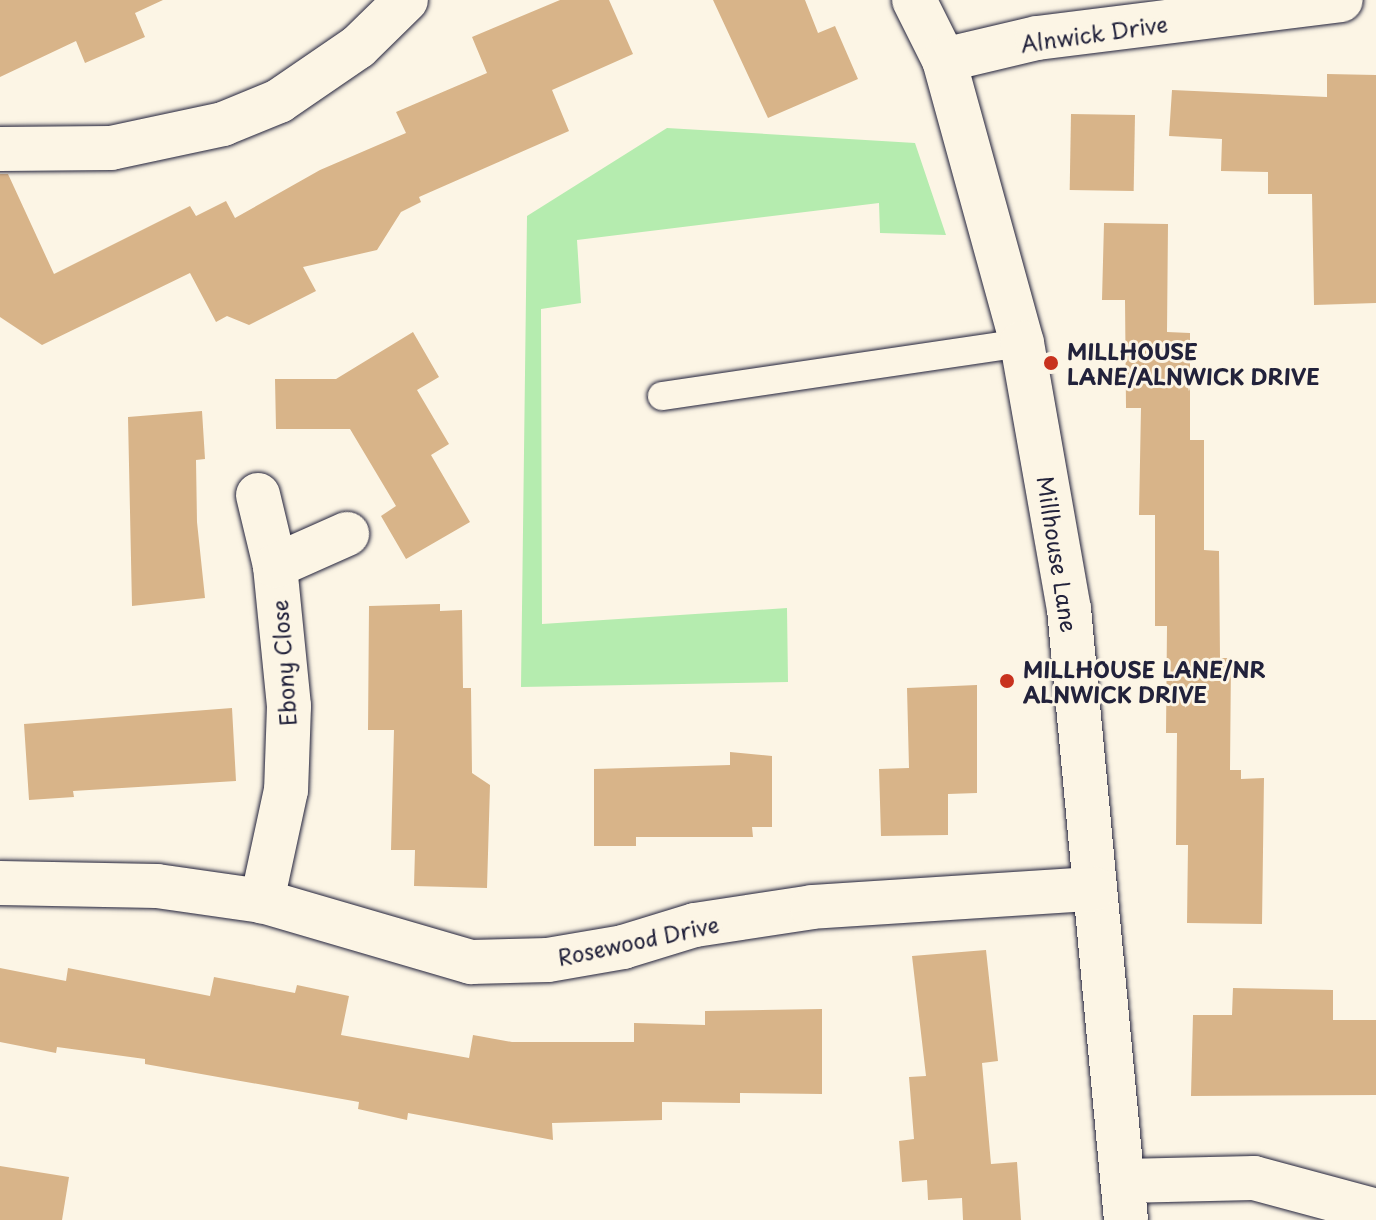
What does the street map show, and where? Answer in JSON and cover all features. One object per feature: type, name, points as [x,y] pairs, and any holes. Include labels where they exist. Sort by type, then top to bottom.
[{"type":"street","points":[[0,149],[111,148],[223,124],[279,101],[358,47],[406,0]]},
{"type":"street","name":"Millhouse Lane","points":[[914,0],[944,60],[1022,343],[1069,609],[1124,1200]]},
{"type":"street","name":"Alnwick Drive","points":[[944,60],[1037,38],[1341,0]]},
{"type":"street","name":"Ebony Close","points":[[258,495],[275,566],[289,706],[286,790],[262,901]]},
{"type":"street","points":[[275,566],[347,534]]},
{"type":"street","name":"Rosewood Drive","points":[[0,883],[157,886],[262,901],[471,962],[548,960],[623,947],[695,925],[812,907],[1093,889]]},
{"type":"street","points":[[1124,1200],[1254,1178],[1376,1211]]},
{"type":"lane","points":[[662,396],[1022,343]]},
{"type":"green space","points":[[667,128],[915,143],[946,235],[880,233],[879,203],[577,240],[581,303],[541,309],[542,624],[787,608],[788,682],[521,687],[527,216]]},
{"type":"building","points":[[0,0],[163,0],[135,13],[145,37],[85,63],[76,41],[0,77]]},
{"type":"building","points":[[560,0],[609,0],[633,54],[552,90],[569,131],[419,197],[421,202],[401,212],[377,250],[303,267],[316,291],[249,325],[227,316],[216,322],[190,273],[42,345],[0,317],[0,174],[8,174],[54,274],[190,206],[196,216],[226,201],[235,218],[320,170],[406,133],[396,112],[487,73],[472,37]]},
{"type":"building","points":[[713,0],[805,0],[818,33],[835,26],[858,79],[768,118]]},
{"type":"building","points":[[1327,74],[1376,75],[1376,303],[1314,305],[1312,194],[1268,194],[1268,172],[1221,171],[1222,139],[1169,136],[1172,90],[1327,97]]},
{"type":"building","points":[[1071,114],[1135,115],[1134,191],[1070,190]]},
{"type":"building","points":[[1104,223],[1168,224],[1167,332],[1190,333],[1190,440],[1204,440],[1204,550],[1219,551],[1220,658],[1231,658],[1230,770],[1241,770],[1241,779],[1264,778],[1262,924],[1187,923],[1188,845],[1176,845],[1177,733],[1166,733],[1167,626],[1155,626],[1155,515],[1139,515],[1141,408],[1126,408],[1125,300],[1102,300]]},
{"type":"building","points":[[413,332],[439,377],[417,390],[449,444],[431,455],[470,522],[406,559],[381,516],[396,506],[350,429],[276,429],[275,379],[336,379]]},
{"type":"building","points":[[202,411],[205,459],[196,460],[197,522],[205,598],[132,606],[128,417]]},
{"type":"building","points":[[440,604],[440,611],[462,610],[463,688],[471,688],[472,773],[490,785],[487,888],[414,886],[415,850],[391,850],[394,730],[368,730],[369,606]]},
{"type":"building","points":[[977,685],[977,793],[948,794],[948,835],[881,836],[879,769],[909,768],[907,688]]},
{"type":"building","points":[[232,708],[236,781],[73,791],[74,797],[29,800],[24,724]]},
{"type":"building","points":[[730,752],[772,756],[772,827],[752,827],[753,837],[636,837],[636,846],[594,846],[594,769],[730,765]]},
{"type":"building","points":[[986,950],[998,1061],[982,1063],[991,1164],[1017,1162],[1021,1220],[963,1220],[962,1198],[928,1200],[927,1180],[902,1182],[899,1141],[914,1139],[909,1077],[926,1076],[912,956]]},
{"type":"building","points":[[0,968],[66,981],[68,968],[210,996],[214,977],[295,993],[297,985],[349,996],[341,1035],[469,1058],[473,1035],[512,1042],[634,1042],[634,1023],[705,1025],[705,1011],[822,1009],[822,1094],[740,1093],[740,1103],[662,1102],[662,1120],[552,1123],[553,1140],[408,1113],[407,1120],[358,1109],[359,1102],[145,1064],[145,1059],[57,1047],[56,1053],[0,1042]]},
{"type":"building","points":[[1233,988],[1333,990],[1333,1020],[1376,1020],[1376,1095],[1191,1096],[1193,1015],[1232,1015]]},
{"type":"building","points":[[0,1166],[69,1177],[62,1220],[0,1220]]},
{"type":"place","name":"MILLHOUSE LANE/ALNWICK DRIVE","points":[[1051,363]]},
{"type":"place","name":"MILLHOUSE LANE/NR ALNWICK DRIVE","points":[[1007,681]]}]
